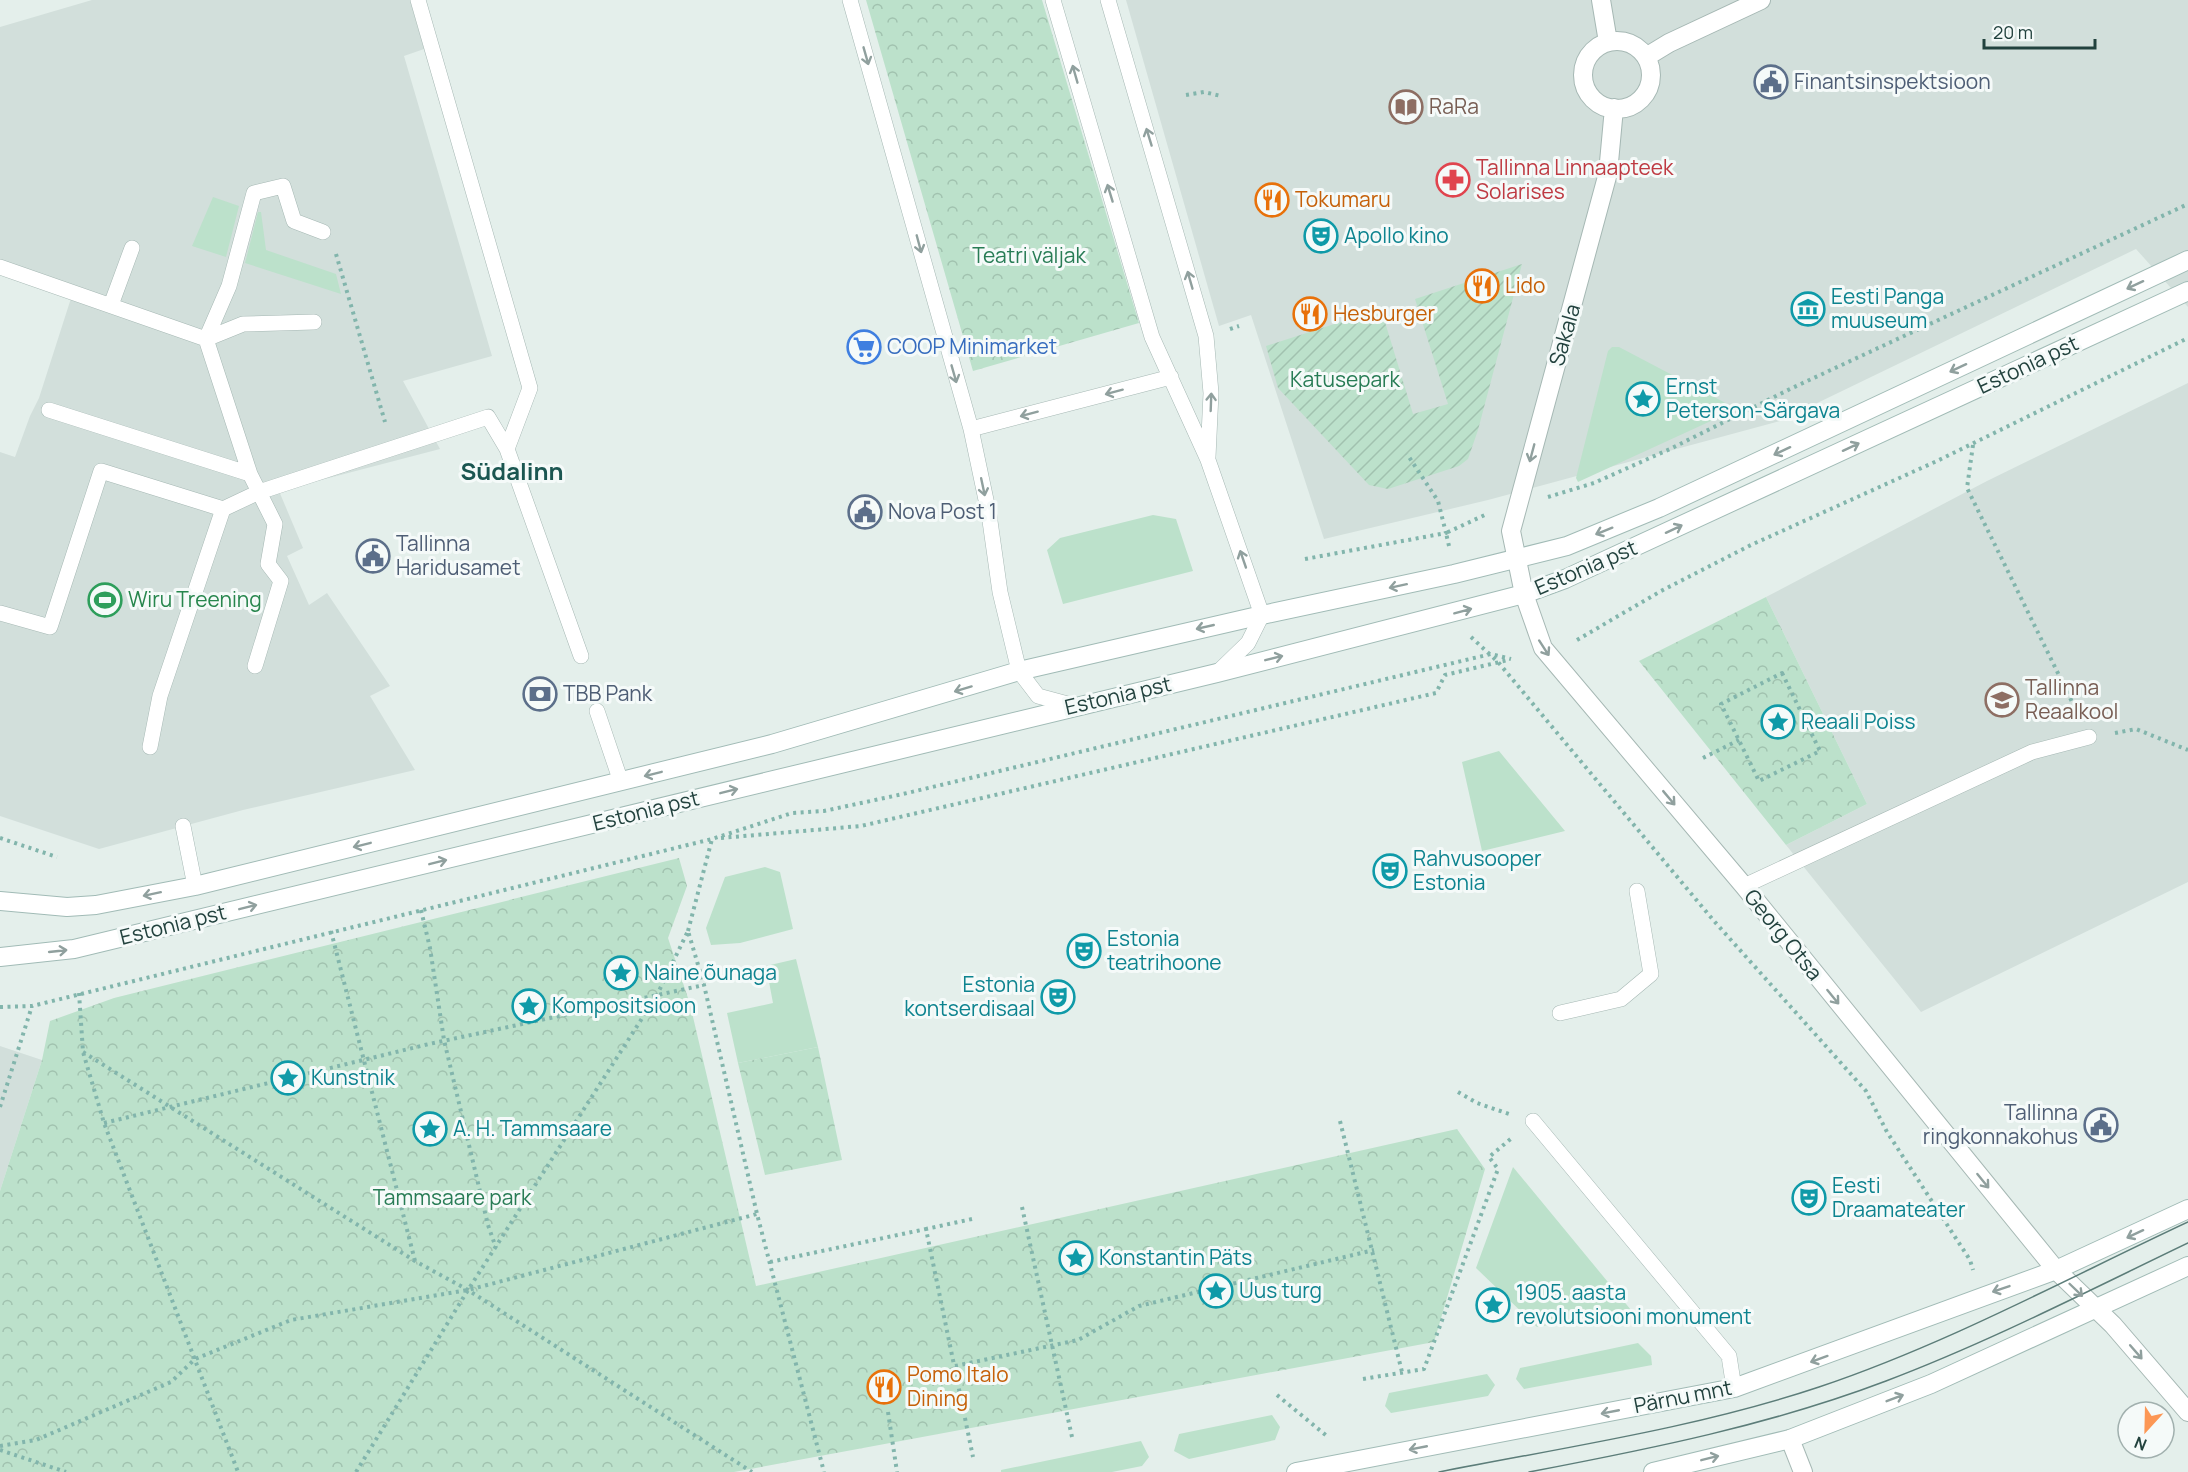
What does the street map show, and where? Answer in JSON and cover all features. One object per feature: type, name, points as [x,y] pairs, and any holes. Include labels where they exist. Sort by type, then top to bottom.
[{"type":"main road","points":[[1601,0],[1608,42]]},
{"type":"main road","points":[[1646,57],[1670,43],[1761,0]]},
{"type":"main road","points":[[1617,41],[1634,45],[1646,57],[1651,73],[1648,90],[1630,106],[1614,108],[1596,101],[1590,95],[1583,78],[1584,68],[1590,54],[1608,42],[1617,41]]},
{"type":"main road","name":"Sakala","points":[[1524,594],[1511,531],[1608,173],[1614,108]]},
{"type":"main road","name":"Estonia pst","points":[[0,901],[67,907],[96,905],[195,885],[621,782],[835,727],[1019,671],[1517,560],[1567,546],[1659,508],[2188,260]]},
{"type":"main road","name":"Estonia pst","points":[[0,957],[74,949],[1217,673],[1524,594],[1565,579],[2188,291]]},
{"type":"main road","name":"Georg Otsa","points":[[1524,594],[1543,648],[1744,886],[2056,1270]]},
{"type":"main road","name":"Pärnu mnt","points":[[1296,1472],[1734,1388],[2056,1270],[2188,1209]]},
{"type":"main road","points":[[1653,1472],[1790,1439],[1932,1384],[2188,1266]]},
{"type":"main road","points":[[2056,1270],[2112,1325],[2188,1412]]},
{"type":"main road","points":[[1790,1439],[1803,1472]]},
{"type":"lane","points":[[418,0],[530,388],[507,449]]},
{"type":"lane","points":[[850,0],[971,429],[989,514],[1000,592],[1019,671],[1038,696],[1075,706]]},
{"type":"lane","points":[[1053,0],[1152,337],[1208,460],[1262,615],[1248,643],[1217,673]]},
{"type":"lane","points":[[1108,0],[1206,336],[1211,393],[1208,460]]},
{"type":"lane","points":[[255,666],[281,581],[268,564],[275,524],[250,474],[206,339],[229,286],[254,193],[283,186],[294,221],[323,232]]},
{"type":"lane","points":[[111,305],[132,248]]},
{"type":"lane","points":[[0,267],[206,339],[243,324],[314,322]]},
{"type":"lane","points":[[971,429],[1171,377]]},
{"type":"lane","points":[[49,410],[250,474]]},
{"type":"lane","points":[[0,613],[50,627],[101,471],[223,509],[259,492],[488,417],[507,449],[581,656]]},
{"type":"lane","points":[[150,747],[160,696],[223,509]]},
{"type":"lane","points":[[597,711],[621,782]]},
{"type":"lane","points":[[1744,886],[2032,752],[2089,737]]},
{"type":"lane","points":[[183,826],[195,885]]},
{"type":"lane","points":[[1560,1013],[1621,999],[1651,974],[1637,891]]},
{"type":"lane","points":[[1533,1121],[1729,1356],[1734,1388]]},
{"type":"path","points":[[1186,94],[1204,92],[1221,96]]},
{"type":"path","points":[[1539,501],[1594,483],[2188,204]]},
{"type":"path","points":[[323,232],[331,236],[393,448]]},
{"type":"path","points":[[1576,640],[1661,591],[1751,544],[1973,444],[2188,338]]},
{"type":"path","points":[[1973,444],[1967,488],[2089,737],[2136,729],[2188,750]]},
{"type":"path","points":[[1407,454],[1438,501],[1450,553]]},
{"type":"path","points":[[1305,559],[1446,533],[1496,510]]},
{"type":"path","points":[[1466,632],[1498,662],[1714,921],[1866,1091],[1887,1132],[1971,1260],[1975,1282]]},
{"type":"path","points":[[0,1007],[32,1006],[712,839],[792,813],[824,811],[903,794],[1491,654],[1510,659],[1445,675],[1436,693],[861,826],[712,839]]},
{"type":"path","points":[[1782,674],[1820,751],[1759,781],[1739,740],[1721,704],[1782,674]]},
{"type":"path","points":[[1703,758],[1739,740]]},
{"type":"path","points":[[0,838],[57,857]]},
{"type":"path","points":[[356,1472],[468,1290],[657,995],[688,931],[712,839]]},
{"type":"path","points":[[421,910],[430,948],[444,1041],[488,1225],[496,1248]]},
{"type":"path","points":[[331,931],[415,1261]]},
{"type":"path","points":[[688,931],[704,985],[757,1214],[824,1472]]},
{"type":"path","points":[[104,1122],[364,1059],[704,985]]},
{"type":"path","points":[[79,993],[83,1052],[104,1122],[238,1472]]},
{"type":"path","points":[[0,1107],[32,1006]]},
{"type":"path","points":[[83,1052],[171,1105],[415,1261],[468,1290],[752,1472]]},
{"type":"path","points":[[1458,1092],[1499,1112],[1533,1121]]},
{"type":"path","points":[[1340,1121],[1374,1250],[1402,1372]]},
{"type":"path","points":[[1363,1379],[1424,1369],[1498,1169],[1489,1157]]},
{"type":"path","points":[[1022,1207],[1072,1437]]},
{"type":"path","points":[[0,1448],[36,1440],[171,1382],[195,1359],[291,1320],[468,1290],[757,1214]]},
{"type":"path","points":[[770,1262],[972,1219]]},
{"type":"path","points":[[926,1228],[973,1456]]},
{"type":"path","points":[[955,1366],[1078,1340],[1139,1306],[1374,1250]]},
{"type":"path","points":[[1277,1395],[1356,1460]]},
{"type":"path","points":[[888,1412],[897,1472]]},
{"type":"path","points":[[0,1448],[66,1472]]},
{"type":"shaded area","points":[[92,0],[410,0],[424,49],[404,56],[492,356],[403,381],[440,449],[279,491],[303,548],[287,556],[309,605],[327,593],[390,686],[370,696],[415,770],[243,810],[99,849],[0,816],[0,452],[15,457],[39,398],[73,292],[0,267],[0,27]]},
{"type":"shaded area","points":[[1126,0],[2188,0],[2188,307],[2136,249],[1780,421],[1488,500],[1324,539],[1251,315],[1219,326]]},
{"type":"shaded area","name":"Tallinna Reaalkool","points":[[2188,383],[2188,882],[1921,1012],[1786,845],[1867,804],[1766,597],[1987,481]]},
{"type":"shaded area","points":[[0,1046],[42,1060],[0,1191]]},
{"type":"green space","name":"Teatri väljak","points":[[866,0],[1042,0],[1139,323],[973,371]]},
{"type":"green space","points":[[213,197],[239,206],[226,257],[192,246]]},
{"type":"green space","points":[[258,212],[261,212],[266,250],[336,274],[341,294],[245,263]]},
{"type":"green space","name":"Katusepark","points":[[1522,264],[1478,430],[1468,459],[1459,466],[1388,489],[1369,485],[1278,388],[1266,346],[1381,309],[1413,414],[1448,404],[1415,299]]},
{"type":"green space","points":[[1612,347],[1619,347],[1737,409],[1578,482],[1576,478],[1608,351]]},
{"type":"green space","points":[[1153,515],[1176,519],[1193,571],[1063,604],[1047,550],[1060,538]]},
{"type":"green space","points":[[1766,597],[1867,804],[1786,845],[1639,661]]},
{"type":"green space","points":[[1499,751],[1565,831],[1482,851],[1462,762]]},
{"type":"green space","name":"Tammsaare park","points":[[679,858],[687,886],[668,938],[690,1004],[756,1286],[1457,1129],[1485,1169],[1434,1342],[734,1472],[0,1472],[0,1191],[42,1060],[50,1021],[114,998]]},
{"type":"green space","points":[[765,867],[780,872],[793,929],[740,943],[711,945],[706,928],[725,877]]},
{"type":"green space","points":[[796,959],[818,1047],[738,1063],[727,1013],[773,1003],[766,966]]},
{"type":"green space","points":[[818,1047],[842,1160],[765,1175],[738,1063]]},
{"type":"green space","points":[[1513,1167],[1631,1310],[1537,1327],[1476,1268]]},
{"type":"green space","points":[[1638,1343],[1651,1356],[1652,1365],[1524,1389],[1516,1379],[1520,1368]]},
{"type":"green space","points":[[1487,1374],[1495,1385],[1488,1396],[1391,1413],[1385,1406],[1389,1393]]},
{"type":"green space","points":[[1272,1415],[1280,1427],[1275,1440],[1189,1459],[1174,1451],[1179,1434]]},
{"type":"green space","points":[[1141,1441],[1149,1457],[1142,1466],[1112,1472],[1001,1472],[1001,1470]]},
{"type":"tram line","points":[[1439,1472],[1678,1425],[1726,1414],[1819,1387],[1867,1370],[1960,1331],[2188,1222]]},
{"type":"tram line","points":[[1529,1472],[1709,1434],[1842,1397],[1963,1350],[2188,1243]]},
{"type":"place","name":"Finantsinspektsioon","points":[[1771,82]]},
{"type":"place","name":"RaRa","points":[[1406,107]]},
{"type":"place","name":"Tallinna Linnaapteek Solarises","points":[[1453,180]]},
{"type":"place","name":"Tokumaru","points":[[1272,200]]},
{"type":"place","name":"Apollo kino","points":[[1321,236]]},
{"type":"place","name":"Lido","points":[[1482,286]]},
{"type":"place","name":"Eesti Panga muuseum","points":[[1808,309]]},
{"type":"place","name":"Hesburger","points":[[1310,314]]},
{"type":"place","name":"COOP Minimarket","points":[[864,347]]},
{"type":"place","name":"Ernst Peterson-Särgava","points":[[1643,399]]},
{"type":"place","name":"Nova Post 1","points":[[865,512]]},
{"type":"place","name":"Tallinna Haridusamet","points":[[373,556]]},
{"type":"place","name":"Wiru Treening","points":[[105,600]]},
{"type":"place","name":"TBB Pank","points":[[540,694]]},
{"type":"place","name":"Tallinna Reaalkool","points":[[2002,700]]},
{"type":"place","name":"Reaali Poiss","points":[[1778,722]]},
{"type":"place","name":"Rahvusooper Estonia","points":[[1390,871]]},
{"type":"place","name":"Estonia teatrihoone","points":[[1084,951]]},
{"type":"place","name":"Naine õunaga","points":[[621,973]]},
{"type":"place","name":"Estonia kontserdisaal","points":[[1058,997]]},
{"type":"place","name":"Kompositsioon","points":[[529,1006]]},
{"type":"place","name":"Kunstnik","points":[[288,1078]]},
{"type":"place","name":"Tallinna ringkonnakohus","points":[[2101,1125]]},
{"type":"place","name":"A. H. Tammsaare","points":[[430,1129]]},
{"type":"place","name":"Eesti Draamateater","points":[[1809,1198]]},
{"type":"place","name":"Konstantin Päts","points":[[1076,1258]]},
{"type":"place","name":"Uus turg","points":[[1216,1291]]},
{"type":"place","name":"1905. aasta revolutsiooni monument","points":[[1493,1305]]},
{"type":"place","name":"Pomo Italo Dining","points":[[884,1387]]},
{"type":"district","name":"Südalinn","points":[[512,472]]}]
